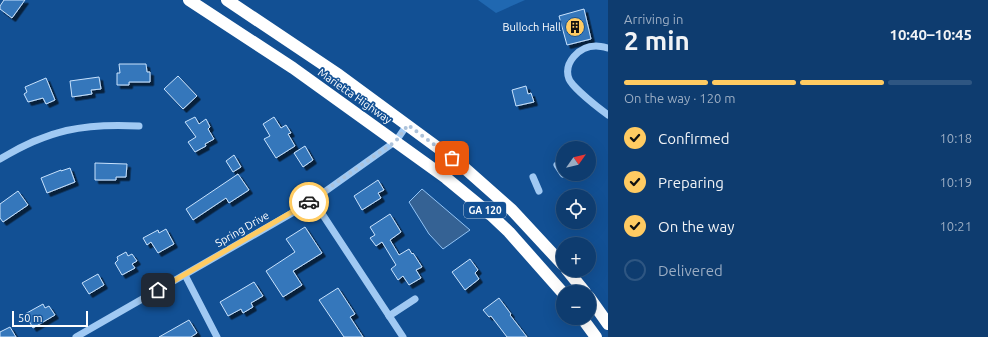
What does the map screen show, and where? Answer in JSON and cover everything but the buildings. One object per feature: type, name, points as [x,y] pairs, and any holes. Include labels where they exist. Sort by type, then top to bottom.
[{"type":"highway","name":"Marietta Highway","points":[[189,0],[252,40],[446,178],[491,215],[557,285]]},
{"type":"highway","name":"Marietta Highway","points":[[227,0],[309,54],[460,164],[483,183],[529,226],[556,257]]},
{"type":"highway","points":[[573,277],[580,285]]},
{"type":"highway","points":[[596,307],[608,324]]},
{"type":"highway","points":[[587,325],[596,337]]},
{"type":"street","points":[[608,48],[596,46],[585,48],[576,54],[570,62],[568,71],[570,80],[577,89],[608,115]]},
{"type":"street","name":"Spring Drive","points":[[76,337],[313,200],[396,141],[408,125]]},
{"type":"street","points":[[0,159],[28,143],[57,132],[84,126],[139,126]]},
{"type":"street","points":[[533,177],[539,191]]},
{"type":"street","points":[[313,200],[403,337]]},
{"type":"street","points":[[185,275],[217,337]]},
{"type":"street","points":[[389,316],[415,299]]},
{"type":"shaded area","points":[[478,0],[525,0],[496,13]]},
{"type":"shaded area","points":[[422,189],[470,230],[443,249],[429,234],[409,202]]},
{"type":"way so far","points":[[309,202],[396,141],[408,125],[452,158]]},
{"type":"place","name":"Bulloch Hall","points":[[575,27]]},
{"type":"route","points":[[158,290],[309,202]]}]
